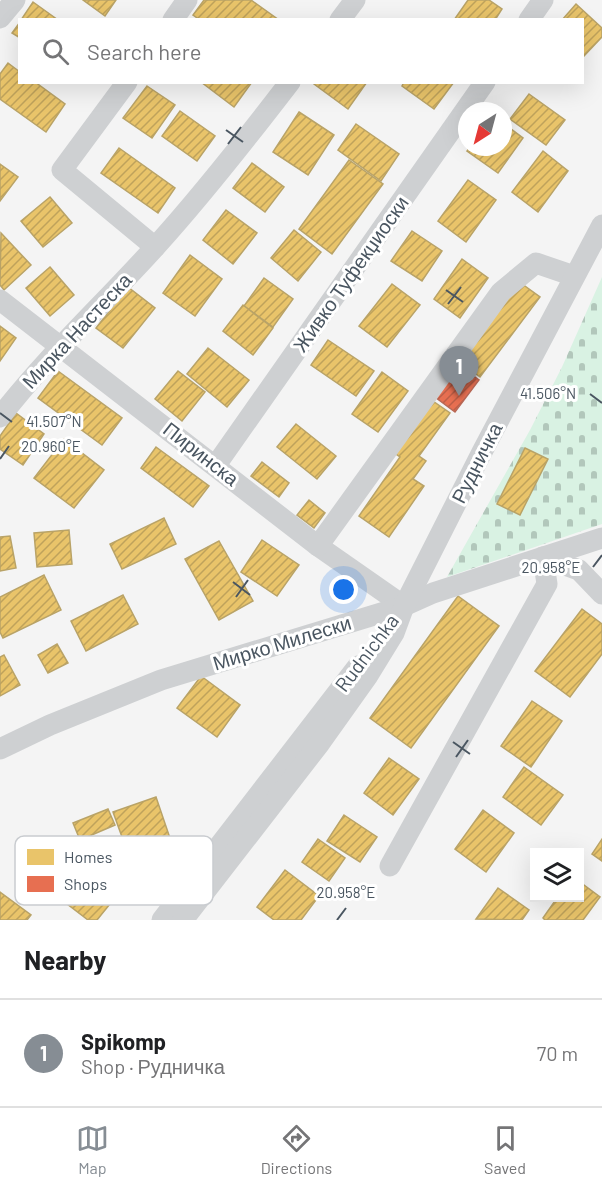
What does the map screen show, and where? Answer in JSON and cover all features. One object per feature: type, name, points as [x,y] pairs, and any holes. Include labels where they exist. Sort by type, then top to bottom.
[{"type":"street","points":[[0,18],[15,0]]},
{"type":"street","points":[[174,18],[187,0]]},
{"type":"street","points":[[342,18],[355,0]]},
{"type":"street","points":[[530,18],[543,0]]},
{"type":"street","points":[[125,84],[62,170],[155,247]]},
{"type":"street","name":"Мирка Настеска","points":[[0,417],[60,346],[155,247],[208,187],[288,84]]},
{"type":"street","name":"Живко Туфекџиоски","points":[[216,465],[484,84]]},
{"type":"street","name":"Рудничка","points":[[404,606],[602,225]]},
{"type":"street","points":[[318,546],[501,292],[536,263],[574,276]]},
{"type":"street","name":"Пиринска","points":[[0,300],[318,546],[404,606]]},
{"type":"street","name":"Мирко Милески","points":[[0,749],[50,725],[161,680],[404,606],[433,593],[602,538]]},
{"type":"street","points":[[390,866],[547,584],[543,557],[579,570],[602,594]]},
{"type":"street","name":"Rudnichka","points":[[213,854],[404,606]]},
{"type":"street","name":"Rudnichka","points":[[213,881],[367,677],[394,633],[404,606]]},
{"type":"street","name":"Rudnichka","points":[[162,920],[174,905]]},
{"type":"street","name":"Rudnichka","points":[[183,920],[195,905]]},
{"type":"green space","points":[[602,277],[602,524],[447,577],[530,430],[562,367]]},
{"type":"building: Homes","points":[[83,0],[116,0],[105,16]]},
{"type":"building: Homes","points":[[204,0],[251,0],[276,18],[197,18],[193,15]]},
{"type":"building: Homes","points":[[468,0],[489,0],[502,9],[496,18],[455,18]]},
{"type":"building: Homes","points":[[33,2],[55,18],[22,18]]},
{"type":"building: Homes","points":[[576,4],[602,28],[602,37],[584,56],[584,18],[564,18]]},
{"type":"building: Homes","points":[[18,25],[18,37],[12,33]]},
{"type":"building: Homes","points":[[8,63],[18,70],[18,84],[38,84],[65,104],[46,132],[0,99],[0,74]]},
{"type":"building: Homes","points":[[204,84],[251,84],[234,107]]},
{"type":"building: Homes","points":[[314,84],[366,84],[348,109]]},
{"type":"building: Homes","points":[[403,84],[453,84],[434,109],[402,86]]},
{"type":"building: Homes","points":[[147,86],[175,105],[152,138],[123,118]]},
{"type":"building: Homes","points":[[529,94],[565,120],[546,145],[512,120],[512,116]]},
{"type":"building: Homes","points":[[180,111],[215,136],[197,161],[162,136]]},
{"type":"building: Homes","points":[[299,112],[334,135],[308,175],[273,152]]},
{"type":"building: Homes","points":[[356,124],[399,154],[381,181],[338,150]]},
{"type":"building: Homes","points":[[512,130],[523,138],[512,153]]},
{"type":"building: Homes","points":[[119,148],[175,188],[158,213],[101,173]]},
{"type":"building: Homes","points":[[543,151],[568,171],[538,212],[512,192]]},
{"type":"building: Homes","points":[[474,156],[510,156],[498,173]]},
{"type":"building: Homes","points":[[349,160],[383,184],[332,254],[299,229]]},
{"type":"building: Homes","points":[[252,163],[284,187],[265,212],[233,188]]},
{"type":"building: Homes","points":[[0,164],[18,177],[0,201]]},
{"type":"building: Homes","points":[[468,180],[496,200],[466,242],[438,221]]},
{"type":"building: Homes","points":[[50,197],[72,223],[43,247],[21,221]]},
{"type":"building: Homes","points":[[226,210],[257,233],[233,264],[203,240]]},
{"type":"building: Homes","points":[[294,230],[321,252],[298,281],[271,258]]},
{"type":"building: Homes","points":[[412,231],[442,251],[422,281],[391,261]]},
{"type":"building: Homes","points":[[1,233],[31,265],[4,290],[0,285]]},
{"type":"building: Homes","points":[[190,255],[222,279],[195,316],[163,293]]},
{"type":"building: Homes","points":[[462,259],[488,278],[460,318],[434,299]]},
{"type":"building: Homes","points":[[50,267],[74,295],[50,316],[26,288]]},
{"type":"building: Homes","points":[[264,278],[293,299],[273,327],[244,306]]},
{"type":"building: Homes","points":[[518,281],[540,297],[480,377],[458,360]]},
{"type":"building: Homes","points":[[392,284],[420,305],[387,347],[359,326]]},
{"type":"building: Homes","points":[[128,287],[155,308],[123,348],[96,328]]},
{"type":"building: Homes","points":[[243,305],[273,328],[253,355],[223,331]]},
{"type":"building: Homes","points":[[0,326],[16,338],[0,361]]},
{"type":"building: Homes","points":[[328,340],[374,371],[356,396],[311,365]]},
{"type":"building: Homes","points":[[208,348],[249,380],[227,407],[187,374]]},
{"type":"building: Homes","points":[[58,371],[122,418],[102,445],[38,398]]},
{"type":"building: Homes","points":[[178,371],[205,392],[182,421],[155,399]]},
{"type":"building: Homes","points":[[382,372],[408,391],[378,432],[352,414]]},
{"type":"building: Homes","points":[[430,399],[450,413],[419,456],[426,461],[413,479],[424,486],[389,537],[359,516],[400,457],[393,452]]},
{"type":"building: Homes","points":[[16,413],[44,434],[23,465],[0,449],[0,436]]},
{"type":"building: Homes","points":[[296,424],[336,456],[317,479],[277,447]]},
{"type":"building: Homes","points":[[64,439],[104,470],[74,508],[34,478]]},
{"type":"building: Homes","points":[[156,447],[209,486],[193,507],[141,468]]},
{"type":"building: Homes","points":[[525,448],[548,459],[520,515],[497,504]]},
{"type":"building: Homes","points":[[262,462],[289,483],[279,497],[251,476]]},
{"type":"building: Homes","points":[[309,500],[325,513],[314,528],[297,515]]},
{"type":"building: Homes","points":[[164,518],[176,544],[122,569],[110,544]]},
{"type":"building: Homes","points":[[69,530],[72,564],[37,567],[34,533]]},
{"type":"building: Homes","points":[[10,536],[16,568],[0,571],[0,537]]},
{"type":"building: Homes","points":[[262,540],[299,565],[277,596],[241,572]]},
{"type":"building: Homes","points":[[219,541],[253,601],[219,620],[185,559]]},
{"type":"building: Homes","points":[[44,575],[61,610],[3,638],[0,632],[0,597]]},
{"type":"building: Homes","points":[[123,595],[138,624],[86,651],[71,621]]},
{"type":"building: Homes","points":[[458,596],[499,626],[411,748],[370,718]]},
{"type":"building: Homes","points":[[582,609],[602,624],[602,654],[570,697],[535,671]]},
{"type":"building: Homes","points":[[57,644],[68,663],[48,673],[38,655]]},
{"type":"building: Homes","points":[[4,655],[20,685],[0,696],[0,657]]},
{"type":"building: Homes","points":[[201,676],[240,705],[217,737],[177,708]]},
{"type":"building: Homes","points":[[532,701],[562,721],[531,767],[501,746]]},
{"type":"building: Homes","points":[[389,758],[419,779],[393,815],[364,793]]},
{"type":"building: Homes","points":[[524,767],[563,795],[541,825],[503,797]]},
{"type":"building: Homes","points":[[156,797],[169,836],[122,836],[113,812]]},
{"type":"building: Homes","points":[[108,809],[115,825],[89,836],[78,836],[73,823]]},
{"type":"building: Homes","points":[[483,810],[514,833],[486,872],[455,849]]},
{"type":"building: Homes","points":[[344,815],[377,837],[360,862],[327,841]]},
{"type":"building: Homes","points":[[318,839],[345,858],[329,881],[302,862]]},
{"type":"building: Homes","points":[[602,839],[602,861],[592,854]]},
{"type":"building: Homes","points":[[285,870],[319,896],[301,920],[274,920],[257,907]]},
{"type":"building: Homes","points":[[584,885],[600,897],[583,920],[545,920],[543,918],[554,902],[584,902]]},
{"type":"building: Homes","points":[[498,888],[529,910],[522,920],[476,919]]},
{"type":"building: Homes","points":[[0,892],[31,915],[27,920],[0,920]]},
{"type":"building: Homes","points":[[68,905],[109,905],[97,920],[88,920]]},
{"type":"building: Shops","points":[[458,365],[479,380],[455,412],[435,397]]},
{"type":"place","name":"Spikomp","points":[[459,396]]}]
